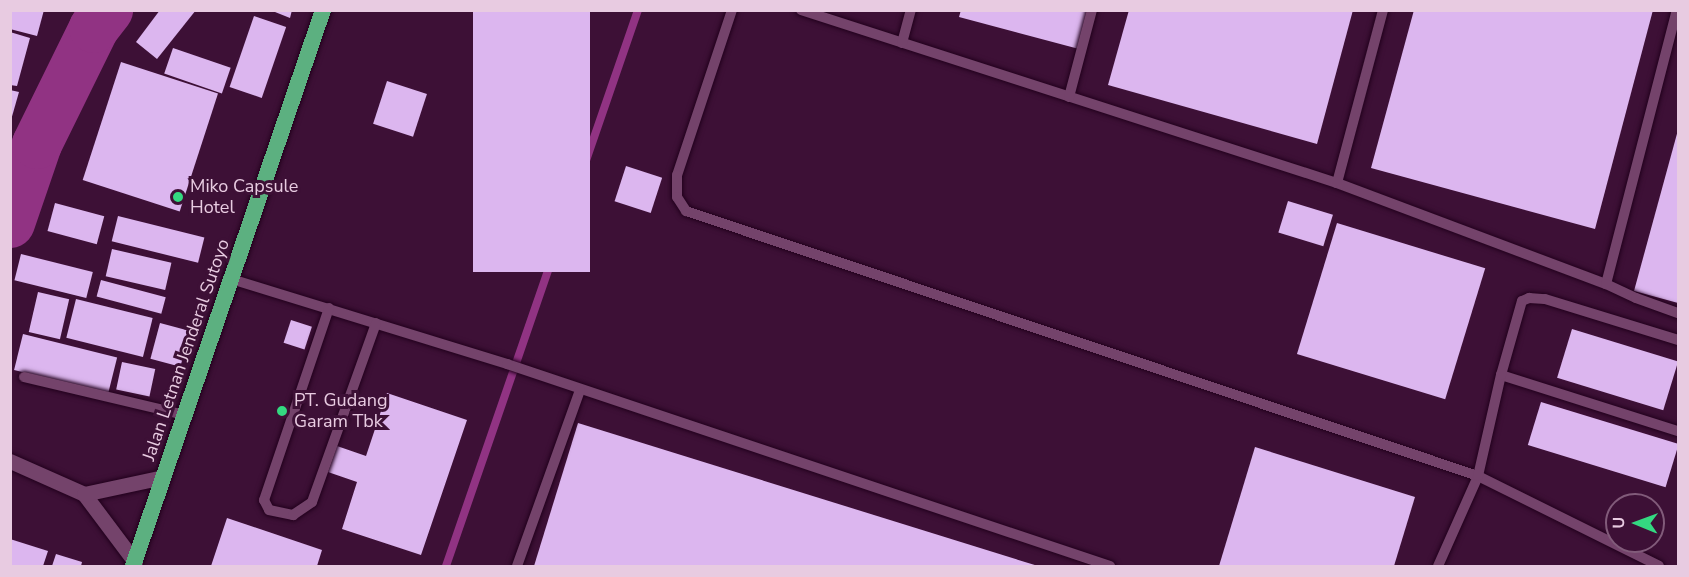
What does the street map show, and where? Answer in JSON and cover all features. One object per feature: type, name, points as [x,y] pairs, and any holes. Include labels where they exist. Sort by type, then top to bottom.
[{"type":"highway","name":"Jalan Letnan Jenderal Sutoyo","points":[[134,564],[323,10]]},
{"type":"street","points":[[13,462],[84,494],[134,564]]},
{"type":"street","points":[[84,494],[164,477]]},
{"type":"lane","points":[[732,10],[677,175],[677,197],[686,211],[1478,476],[1659,567]]},
{"type":"lane","points":[[801,10],[1337,183],[1678,313]]},
{"type":"lane","points":[[902,43],[911,10]]},
{"type":"lane","points":[[1069,97],[1092,10]]},
{"type":"lane","points":[[1337,183],[1383,10]]},
{"type":"lane","points":[[1606,284],[1677,10]]},
{"type":"lane","points":[[231,279],[507,364],[537,376],[1110,567]]},
{"type":"lane","points":[[1438,567],[1478,476],[1500,375],[1519,305],[1529,298],[1545,299],[1678,340]]},
{"type":"lane","points":[[329,308],[264,500],[269,510],[293,514],[312,502],[376,323]]},
{"type":"lane","points":[[1500,375],[1678,431]]},
{"type":"lane","points":[[24,377],[184,415]]},
{"type":"lane","points":[[517,567],[580,390]]},
{"type":"building","points":[[10,10],[44,10],[37,36],[10,29]]},
{"type":"building","points":[[160,10],[196,10],[157,59],[136,42]]},
{"type":"building","points":[[270,10],[292,10],[290,18]]},
{"type":"building","points":[[473,10],[590,10],[590,272],[473,272]]},
{"type":"building","points":[[961,10],[1089,10],[1079,49],[959,17]]},
{"type":"building","points":[[1129,10],[1353,10],[1317,144],[1108,85]]},
{"type":"building","points":[[1414,10],[1653,10],[1595,229],[1371,168]]},
{"type":"building","points":[[254,16],[286,27],[262,98],[230,87]]},
{"type":"building","points":[[10,32],[30,38],[17,86],[10,85]]},
{"type":"building","points":[[173,48],[231,68],[222,93],[164,74]]},
{"type":"building","points":[[121,62],[218,94],[180,211],[83,180]]},
{"type":"building","points":[[387,81],[427,94],[413,137],[373,124]]},
{"type":"building","points":[[10,90],[19,92],[11,120],[10,120]]},
{"type":"building","points":[[1678,130],[1678,303],[1634,291]]},
{"type":"building","points":[[626,166],[662,178],[651,213],[615,201]]},
{"type":"building","points":[[1288,201],[1333,215],[1323,246],[1278,233]]},
{"type":"building","points":[[55,203],[104,216],[97,244],[47,231]]},
{"type":"building","points":[[118,216],[204,238],[198,263],[112,241]]},
{"type":"building","points":[[1337,223],[1485,268],[1445,399],[1297,354]]},
{"type":"building","points":[[112,249],[171,263],[165,290],[106,276]]},
{"type":"building","points":[[21,254],[93,272],[86,298],[14,280]]},
{"type":"building","points":[[101,280],[166,297],[161,314],[97,296]]},
{"type":"building","points":[[38,292],[69,299],[60,339],[29,332]]},
{"type":"building","points":[[76,299],[153,318],[143,357],[66,338]]},
{"type":"building","points":[[291,320],[312,327],[305,350],[284,343]]},
{"type":"building","points":[[160,323],[190,331],[180,367],[150,359]]},
{"type":"building","points":[[1572,329],[1678,361],[1663,410],[1557,378]]},
{"type":"building","points":[[23,334],[117,357],[108,393],[14,370]]},
{"type":"building","points":[[122,362],[155,369],[149,396],[116,389]]},
{"type":"building","points":[[387,393],[467,420],[421,555],[342,529],[357,482],[328,472],[337,446],[366,456]]},
{"type":"building","points":[[1541,402],[1678,444],[1666,487],[1528,445]]},
{"type":"building","points":[[578,423],[1038,566],[534,566]]},
{"type":"building","points":[[1255,447],[1415,497],[1394,566],[1219,566]]},
{"type":"building","points":[[227,518],[322,550],[317,566],[211,566]]},
{"type":"building","points":[[10,539],[48,551],[43,566],[10,566]]},
{"type":"building","points":[[56,554],[82,562],[81,566],[52,566]]},
{"type":"waterway","points":[[10,223],[37,144],[94,28],[108,10]]},
{"type":"waterway","points":[[446,566],[638,10]]},
{"type":"place","name":"Miko Capsule Hotel","points":[[178,197]]},
{"type":"place","name":"PT. Gudang Garam Tbk","points":[[282,411]]}]
